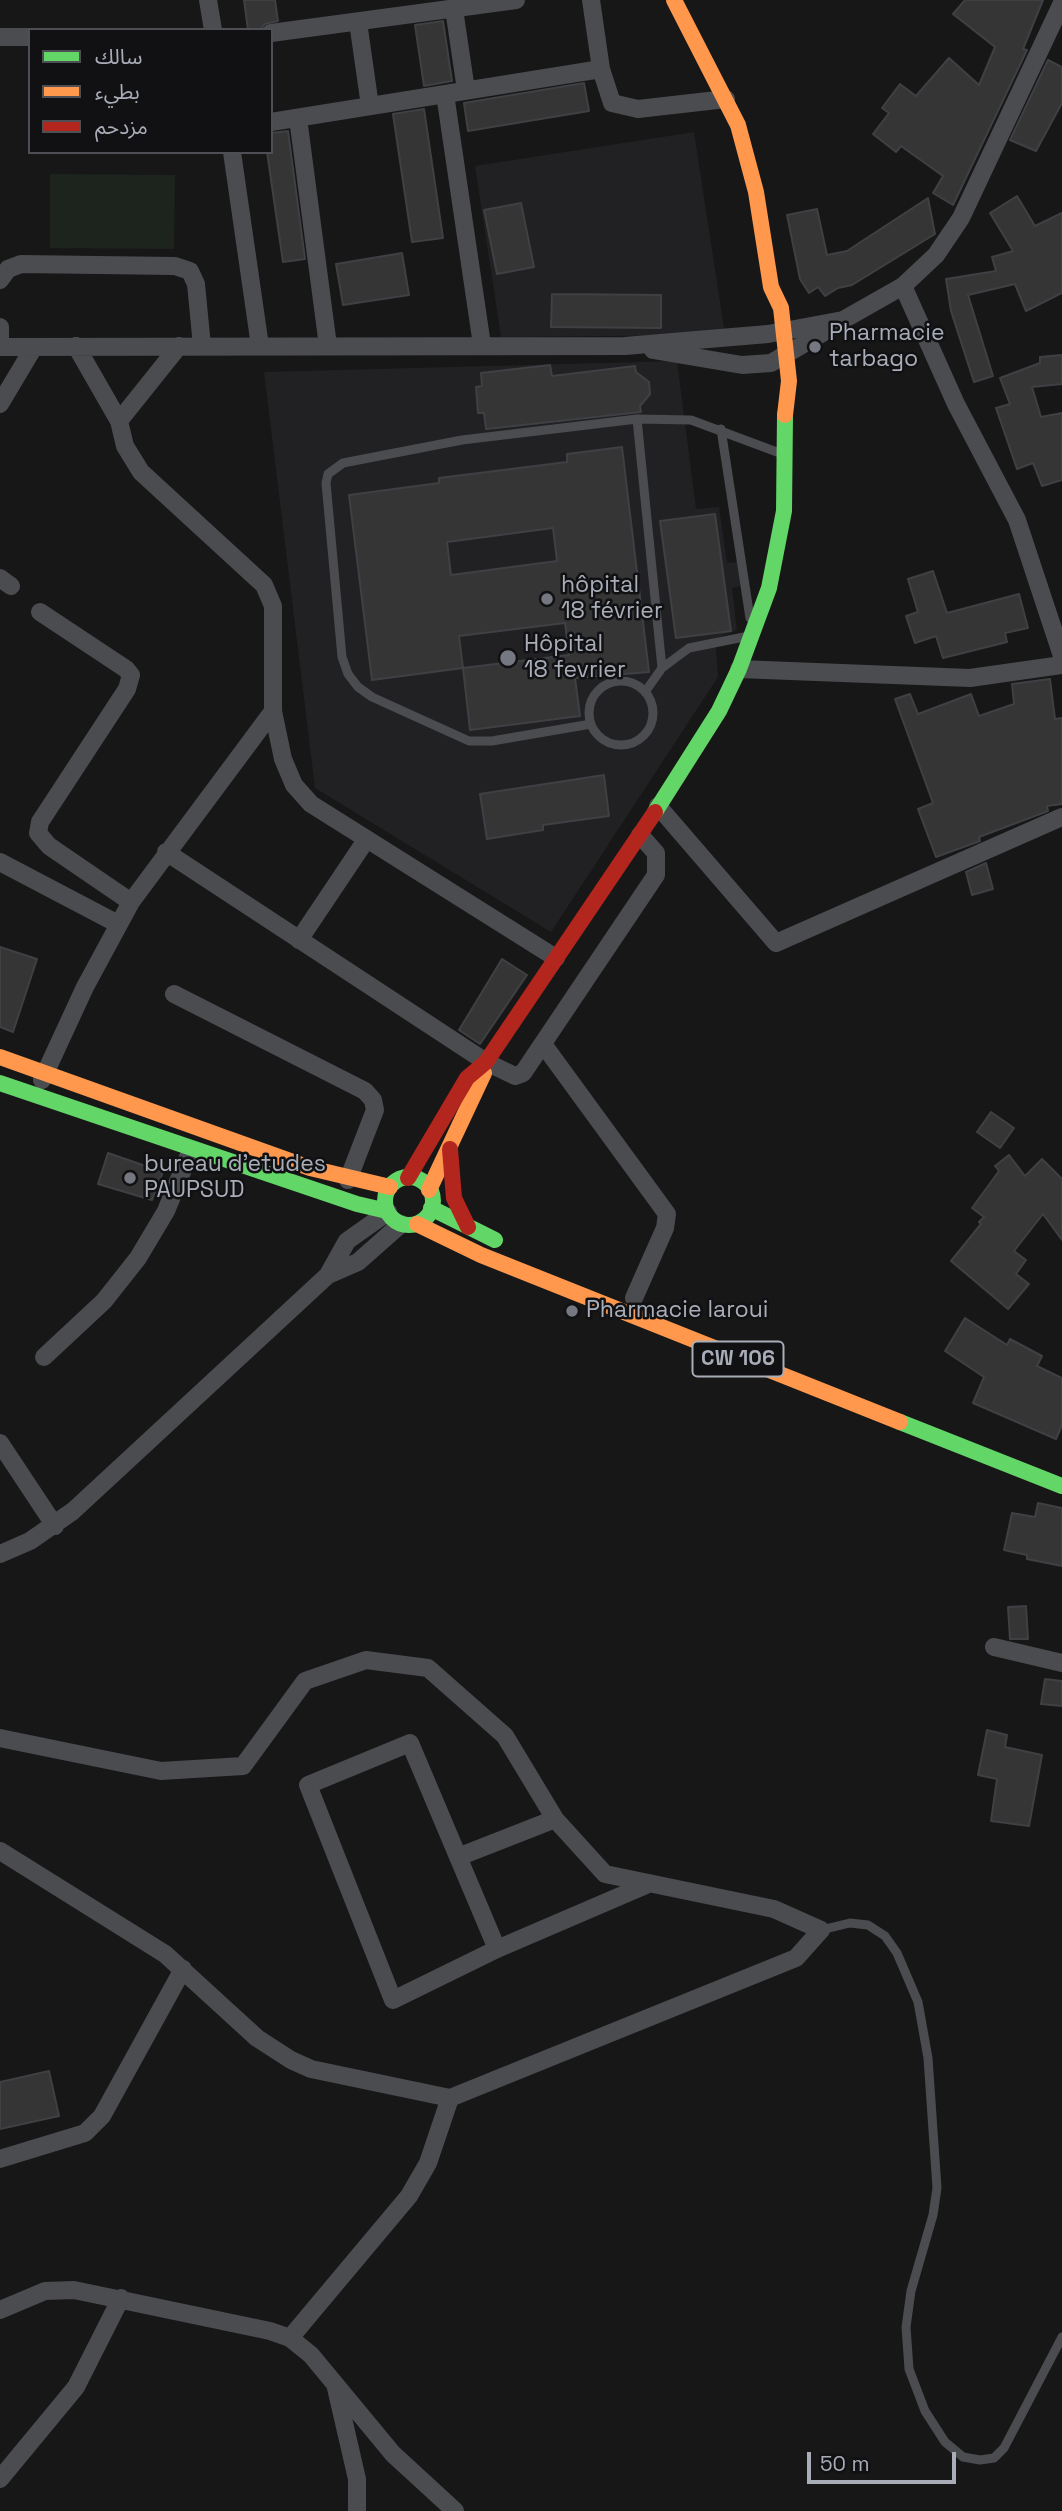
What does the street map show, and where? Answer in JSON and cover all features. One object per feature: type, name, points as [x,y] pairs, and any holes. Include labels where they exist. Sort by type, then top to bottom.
[{"type":"main road","points":[[0,1057],[348,1180],[390,1187],[408,1178],[467,1078],[486,1062],[719,711],[753,635],[777,550],[787,456],[785,405],[775,391],[778,360],[776,333],[766,311],[771,287],[749,161],[726,99],[674,0]]},
{"type":"main road","points":[[429,1190],[481,1085],[486,1062]]},
{"type":"main road","name":"CW 106","points":[[0,1083],[398,1218],[481,1255],[1062,1486]]},
{"type":"main road","points":[[450,1149],[449,1166],[454,1198],[467,1227]]},
{"type":"main road","points":[[390,1187],[385,1199],[398,1218],[426,1218],[432,1208],[429,1190],[420,1181],[408,1178]]},
{"type":"main road","points":[[432,1208],[512,1248]]},
{"type":"main road","name":"CW 106","points":[[628,1295],[1062,1470]]},
{"type":"street","points":[[208,0],[213,28]]},
{"type":"street","points":[[273,33],[358,22],[427,7],[454,9],[516,0]]},
{"type":"street","points":[[591,0],[601,69],[612,103],[622,108],[638,109],[726,99]]},
{"type":"street","points":[[625,346],[742,365],[778,360],[903,286],[936,255],[961,218],[1053,46],[1062,3]]},
{"type":"street","points":[[454,9],[466,90]]},
{"type":"street","points":[[358,22],[370,106]]},
{"type":"street","points":[[0,37],[28,37]]},
{"type":"street","points":[[273,122],[601,69]]},
{"type":"street","points":[[445,94],[482,345]]},
{"type":"street","points":[[298,118],[328,346]]},
{"type":"street","points":[[232,154],[260,346]]},
{"type":"street","points":[[0,280],[8,269],[21,264],[176,266],[190,271],[196,284],[202,346]]},
{"type":"street","points":[[903,286],[956,404],[1017,520],[1062,656]]},
{"type":"street","points":[[0,327],[0,347],[625,346],[776,333],[843,320]]},
{"type":"street","points":[[0,404],[34,346]]},
{"type":"street","points":[[76,346],[119,421],[125,446],[141,472],[264,585],[273,606],[273,711],[283,760],[294,785],[311,804],[556,958]]},
{"type":"street","points":[[119,421],[179,346]]},
{"type":"street","points":[[40,612],[126,668],[131,675],[127,689],[40,822],[38,833],[49,846],[131,902]]},
{"type":"street","points":[[739,669],[970,678],[1062,665]]},
{"type":"street","points":[[34,1096],[85,987],[131,902],[273,711]]},
{"type":"street","points":[[658,806],[776,943],[1062,817]]},
{"type":"street","points":[[166,852],[510,1076],[519,1075],[543,1044],[656,875],[656,853],[639,835]]},
{"type":"street","points":[[299,940],[366,840]]},
{"type":"street","points":[[0,862],[118,923]]},
{"type":"street","points":[[174,994],[365,1091],[373,1100],[375,1110],[348,1180]]},
{"type":"street","points":[[543,1044],[667,1214],[665,1228],[628,1295]]},
{"type":"street","points":[[44,1357],[104,1301],[138,1258],[166,1210],[191,1150]]},
{"type":"street","points":[[0,1554],[55,1526],[328,1275],[347,1241],[398,1218]]},
{"type":"street","points":[[0,1443],[55,1526]]},
{"type":"street","points":[[994,1647],[1062,1663]]},
{"type":"street","points":[[0,1738],[160,1770],[243,1766],[305,1681],[366,1660],[428,1668],[505,1736],[555,1819],[605,1874],[646,1885],[774,1909],[821,1930],[796,1958],[450,2098],[311,2069],[291,2060],[257,2038],[165,1954],[0,1851]]},
{"type":"street","points":[[497,1949],[410,1743],[308,1785],[393,2000],[497,1949],[646,1885]]},
{"type":"street","points":[[458,1857],[555,1819]]},
{"type":"street","points":[[0,2159],[85,2133],[102,2116],[183,1969]]},
{"type":"street","points":[[290,2338],[409,2196],[428,2163],[450,2098]]},
{"type":"street","points":[[0,2310],[45,2291],[74,2290],[270,2331],[290,2338],[311,2355],[393,2454],[454,2511]]},
{"type":"street","points":[[0,2479],[76,2387],[121,2298]]},
{"type":"street","points":[[336,2387],[357,2479],[357,2511]]},
{"type":"lane","points":[[591,724],[492,741],[470,741],[372,697],[358,687],[348,674],[342,657],[326,483],[328,474],[343,463],[462,440],[637,419],[691,420],[721,429],[787,456]]},
{"type":"lane","points":[[637,419],[662,668]]},
{"type":"lane","points":[[645,691],[662,668],[689,648],[753,635],[721,429]]},
{"type":"lane","points":[[610,683],[635,684],[645,691],[651,702],[653,715],[650,727],[643,737],[620,746],[607,743],[591,724],[592,700],[610,683]]},
{"type":"lane","points":[[821,1930],[850,1923],[867,1925],[885,1936],[897,1953],[918,2002],[928,2058],[937,2188],[933,2215],[911,2291],[906,2327],[909,2369],[925,2411],[945,2442],[963,2457],[980,2460],[994,2458],[1004,2448],[1062,2337]]},
{"type":"shaded area","points":[[694,132],[725,335],[501,337],[475,166]]},
{"type":"shaded area","points":[[50,174],[175,175],[174,249],[50,248]]},
{"type":"shaded area","name":"Hôpital 18 fevrier","points":[[677,361],[696,509],[719,507],[727,563],[737,562],[741,586],[732,588],[737,630],[715,639],[718,677],[551,932],[315,788],[264,372]]},
{"type":"building","points":[[244,0],[275,0],[278,21],[265,24],[262,28],[248,28]]},
{"type":"building","points":[[965,0],[1043,0],[1023,49],[1027,50],[953,205],[933,193],[943,176],[901,146],[896,152],[873,134],[889,113],[882,108],[900,84],[916,96],[949,58],[979,85],[995,47],[953,14]]},
{"type":"building","points":[[443,21],[452,81],[424,86],[415,25]]},
{"type":"building","points":[[1048,60],[1062,67],[1062,103],[1036,151],[1010,140]]},
{"type":"building","points":[[584,83],[589,111],[468,131],[464,103]]},
{"type":"building","points":[[424,109],[443,238],[412,242],[393,114]]},
{"type":"building","points":[[288,131],[305,259],[283,262],[267,154],[273,154],[273,133]]},
{"type":"building","points":[[1017,196],[1035,226],[1062,213],[1062,293],[1026,311],[1015,284],[968,295],[993,376],[974,382],[951,311],[946,279],[996,271],[992,257],[1013,251],[990,213]]},
{"type":"building","points":[[928,198],[935,234],[852,285],[838,288],[825,296],[818,287],[809,293],[800,279],[787,215],[817,209],[827,255],[847,251]]},
{"type":"building","points":[[521,203],[534,267],[497,274],[484,210]]},
{"type":"building","points":[[402,253],[409,295],[343,305],[336,264]]},
{"type":"building","points":[[552,294],[661,295],[661,328],[551,327]]},
{"type":"building","points":[[1062,355],[1062,384],[1032,387],[1041,417],[1062,413],[1062,480],[1042,486],[1033,463],[1017,469],[996,408],[1010,404],[1000,378],[1040,363],[1040,357]]},
{"type":"building","points":[[550,365],[552,376],[635,366],[636,372],[649,382],[650,394],[640,406],[641,412],[486,429],[484,413],[478,413],[476,387],[482,386],[481,373]]},
{"type":"building","points":[[622,447],[649,672],[575,678],[580,716],[470,730],[463,668],[372,680],[349,495],[439,483],[439,478],[567,462],[567,454]],"holes":[[[553,528],[557,561],[451,575],[447,542]],[[565,623],[569,655],[463,668],[459,636]]]},
{"type":"building","points":[[715,514],[731,631],[676,638],[660,521]]},
{"type":"building","points":[[933,571],[947,613],[1019,594],[1028,628],[1005,633],[1007,642],[943,658],[936,636],[915,643],[906,616],[918,612],[908,579]]},
{"type":"building","points":[[1050,679],[1055,719],[1062,718],[1062,804],[1047,806],[1048,811],[979,837],[980,841],[936,857],[918,809],[933,803],[895,699],[910,694],[918,714],[971,694],[979,716],[1014,704],[1012,684]]},
{"type":"building","points":[[604,775],[609,816],[543,825],[543,830],[487,839],[480,794]]},
{"type":"building","points":[[986,863],[993,889],[972,895],[966,872]]},
{"type":"building","points":[[0,947],[37,959],[13,1032],[0,1027]]},
{"type":"building","points":[[502,959],[527,975],[480,1044],[459,1030]]},
{"type":"building","points":[[991,1112],[1014,1128],[1000,1148],[977,1132]]},
{"type":"building","name":"bureau d'etudes PAUPSUD","points":[[108,1153],[163,1172],[152,1200],[98,1184]]},
{"type":"building","points":[[1009,1155],[1025,1176],[1042,1159],[1062,1179],[1062,1240],[1043,1214],[1014,1251],[1026,1260],[1016,1274],[1029,1284],[1008,1309],[951,1261],[981,1224],[979,1222],[984,1217],[972,1208],[999,1171],[995,1166]]},
{"type":"building","points":[[965,1318],[1007,1345],[1010,1339],[1042,1356],[1037,1366],[1062,1378],[1062,1425],[1056,1439],[973,1403],[984,1377],[945,1351]]},
{"type":"building","points":[[1038,1503],[1062,1508],[1062,1566],[1027,1559],[1027,1555],[1004,1550],[1012,1513],[1035,1517]]},
{"type":"building","points":[[1026,1606],[1028,1639],[1010,1639],[1008,1607]]},
{"type":"building","points":[[1045,1679],[1062,1681],[1062,1706],[1041,1704]]},
{"type":"building","points":[[987,1730],[1007,1735],[1005,1747],[1042,1755],[1029,1826],[991,1821],[997,1779],[978,1775]]},
{"type":"building","points":[[49,2071],[59,2116],[0,2129],[0,2082]]},
{"type":"traffic: fast","points":[[655,812],[719,711],[739,669],[769,588],[784,511],[785,415]]},
{"type":"traffic: fast","points":[[0,1083],[357,1204],[387,1211]]},
{"type":"traffic: fast","points":[[409,1177],[426,1184],[433,1201],[426,1218],[409,1225],[392,1218],[385,1201],[392,1184],[409,1177]]},
{"type":"traffic: fast","points":[[431,1208],[495,1240]]},
{"type":"traffic: fast","points":[[900,1422],[1062,1486]]},
{"type":"traffic: slow","points":[[674,0],[738,125],[756,192],[771,287],[781,308],[789,381],[785,415]]},
{"type":"traffic: slow","points":[[0,1057],[310,1168],[390,1187]]},
{"type":"traffic: slow","points":[[429,1190],[484,1073]]},
{"type":"traffic: slow","points":[[417,1224],[481,1255],[900,1422]]},
{"type":"traffic: jam","points":[[408,1178],[467,1078],[486,1062],[655,812]]},
{"type":"traffic: jam","points":[[450,1149],[454,1198],[468,1227]]},
{"type":"place","name":"Pharmacie tarbago","points":[[815,347]]},
{"type":"place","name":"hôpital 18 février","points":[[547,599]]},
{"type":"place","name":"Hôpital 18 fevrier","points":[[508,658]]},
{"type":"place","name":"bureau d'etudes PAUPSUD","points":[[130,1178]]},
{"type":"place","name":"Pharmacie laroui","points":[[572,1311]]}]
